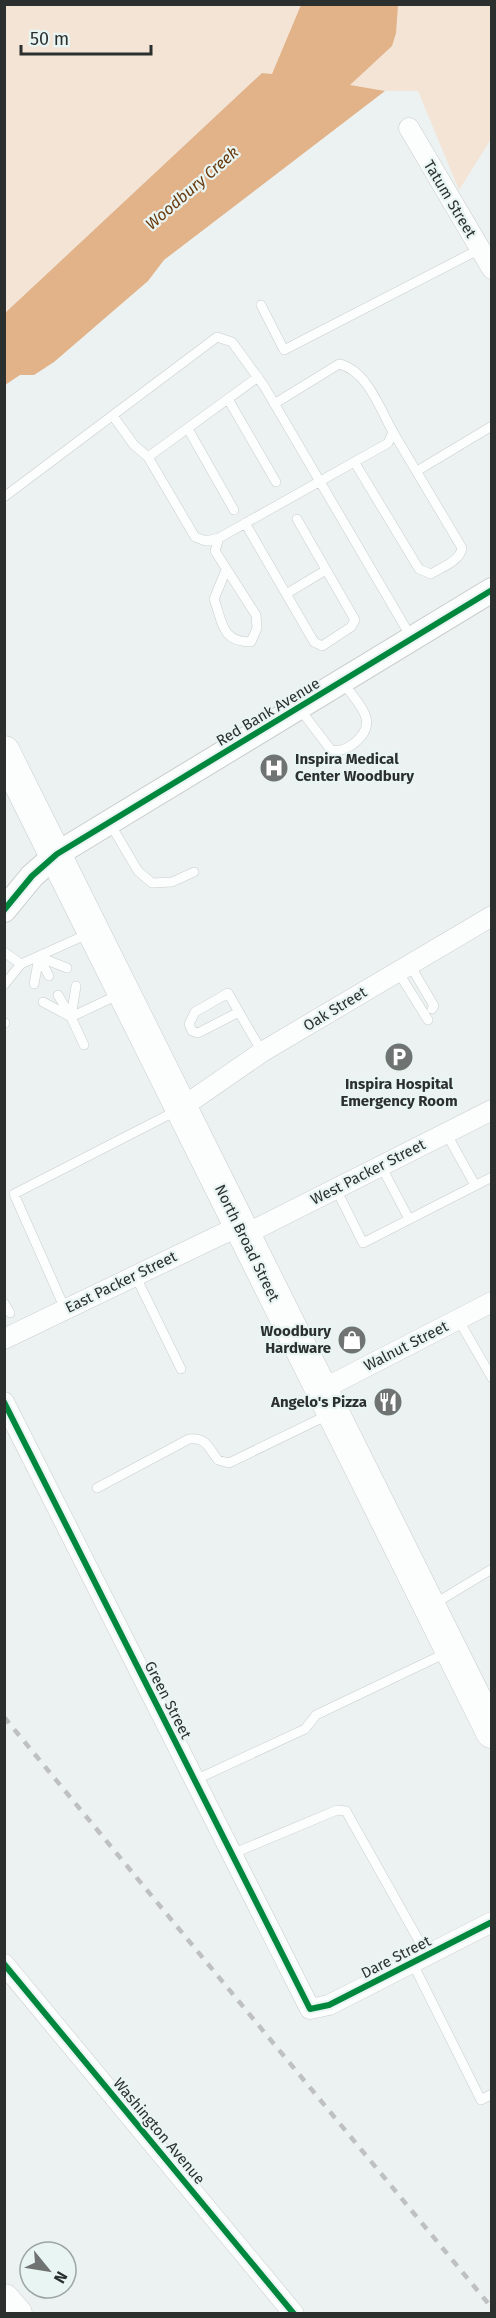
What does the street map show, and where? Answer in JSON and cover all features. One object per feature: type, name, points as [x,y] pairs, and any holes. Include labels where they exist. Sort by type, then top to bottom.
[{"type":"main road","name":"North Broad Street","points":[[8,767],[57,854],[241,1230],[492,1732]]},
{"type":"main road","points":[[4,2300],[16,2313]]},
{"type":"street","name":"Tatum Street","points":[[409,128],[492,269]]},
{"type":"street","name":"Red Bank Avenue","points":[[4,910],[32,876],[57,854],[492,590]]},
{"type":"street","name":"Oak Street","points":[[181,1108],[262,1052],[492,916]]},
{"type":"street","name":"West Packer Street","points":[[241,1230],[336,1188],[492,1110]]},
{"type":"street","name":"East Packer Street","points":[[4,1339],[135,1275],[241,1230]]},
{"type":"street","name":"Walnut Street","points":[[327,1402],[458,1319],[492,1302]]},
{"type":"street","name":"Green Street","points":[[4,1402],[310,2010]]},
{"type":"street","name":"Dare Street","points":[[310,2010],[329,2005],[492,1922]]},
{"type":"street","name":"Washington Avenue","points":[[4,1964],[294,2313]]},
{"type":"lane","points":[[261,305],[285,350],[480,249]]},
{"type":"lane","points":[[4,497],[217,337],[232,342],[258,377],[412,639]]},
{"type":"lane","points":[[274,404],[339,364],[353,368],[366,384],[462,548],[455,560],[431,574],[419,569],[354,463]]},
{"type":"lane","points":[[147,457],[258,377]]},
{"type":"lane","points":[[228,399],[276,482]]},
{"type":"lane","points":[[113,416],[135,446],[147,457],[195,537],[206,541],[219,538],[320,483],[388,443],[393,432]]},
{"type":"lane","points":[[417,471],[492,426]]},
{"type":"lane","points":[[188,429],[234,510]]},
{"type":"lane","points":[[244,523],[314,642],[322,646],[351,627],[355,620],[297,519]]},
{"type":"lane","points":[[219,538],[215,551],[256,615],[257,628],[251,642],[237,642],[227,636],[214,598],[226,570]]},
{"type":"lane","points":[[286,594],[326,570]]},
{"type":"lane","points":[[299,708],[331,750],[346,748],[364,736],[369,726],[367,718],[342,681]]},
{"type":"lane","points":[[109,822],[138,872],[152,883],[172,882],[194,872]]},
{"type":"lane","points":[[4,985],[21,964],[95,931]]},
{"type":"lane","points":[[4,952],[21,964]]},
{"type":"lane","points":[[39,957],[67,968]]},
{"type":"lane","points":[[39,957],[49,976]]},
{"type":"lane","points":[[34,984],[39,957]]},
{"type":"lane","points":[[404,968],[434,1006],[432,1009]]},
{"type":"lane","points":[[404,968],[428,1020]]},
{"type":"lane","points":[[71,1017],[76,986]]},
{"type":"lane","points":[[71,1017],[124,992]]},
{"type":"lane","points":[[239,1012],[198,1033],[189,1024],[195,1012],[228,993],[239,1012],[262,1052]]},
{"type":"lane","points":[[58,995],[84,1045]]},
{"type":"lane","points":[[43,1002],[71,1017]]},
{"type":"lane","points":[[14,1194],[181,1108]]},
{"type":"lane","points":[[446,1133],[475,1185]]},
{"type":"lane","points":[[381,1166],[409,1219]]},
{"type":"lane","points":[[336,1188],[363,1243],[492,1177]]},
{"type":"lane","points":[[4,1189],[14,1194],[65,1309]]},
{"type":"lane","points":[[135,1275],[181,1369]]},
{"type":"lane","points":[[4,1303],[10,1313]]},
{"type":"lane","points":[[458,1319],[492,1378]]},
{"type":"lane","points":[[97,1488],[189,1439],[199,1438],[206,1442],[218,1460],[229,1463],[327,1402]]},
{"type":"lane","points":[[429,1607],[492,1569]]},
{"type":"lane","points":[[195,1780],[305,1729],[316,1715],[451,1651]]},
{"type":"lane","points":[[232,1854],[337,1810],[346,1811],[419,1958],[481,2100],[492,2094]]},
{"type":"shaded area","points":[[5,5],[491,5],[491,139],[459,190],[418,91],[385,91],[262,73],[5,313]]},
{"type":"water","name":"Woodbury Creek","points":[[301,5],[398,5],[396,33],[392,46],[350,85],[385,91],[164,260],[148,281],[54,362],[34,375],[20,375],[5,385],[5,313],[262,73],[272,74]]},
{"type":"railway","points":[[4,1717],[492,2308]]},
{"type":"cycle path","points":[[4,910],[32,876],[57,854],[492,590]]},
{"type":"cycle path","points":[[4,1402],[310,2009],[329,2005],[492,1922]]},
{"type":"cycle path","points":[[4,1964],[294,2314]]},
{"type":"place","name":"Inspira Medical Center Woodbury","points":[[274,768]]},
{"type":"place","name":"Inspira Hospital Emergency Room","points":[[399,1057]]},
{"type":"place","name":"Woodbury Hardware","points":[[352,1340]]},
{"type":"place","name":"Angelo's Pizza","points":[[388,1402]]}]
